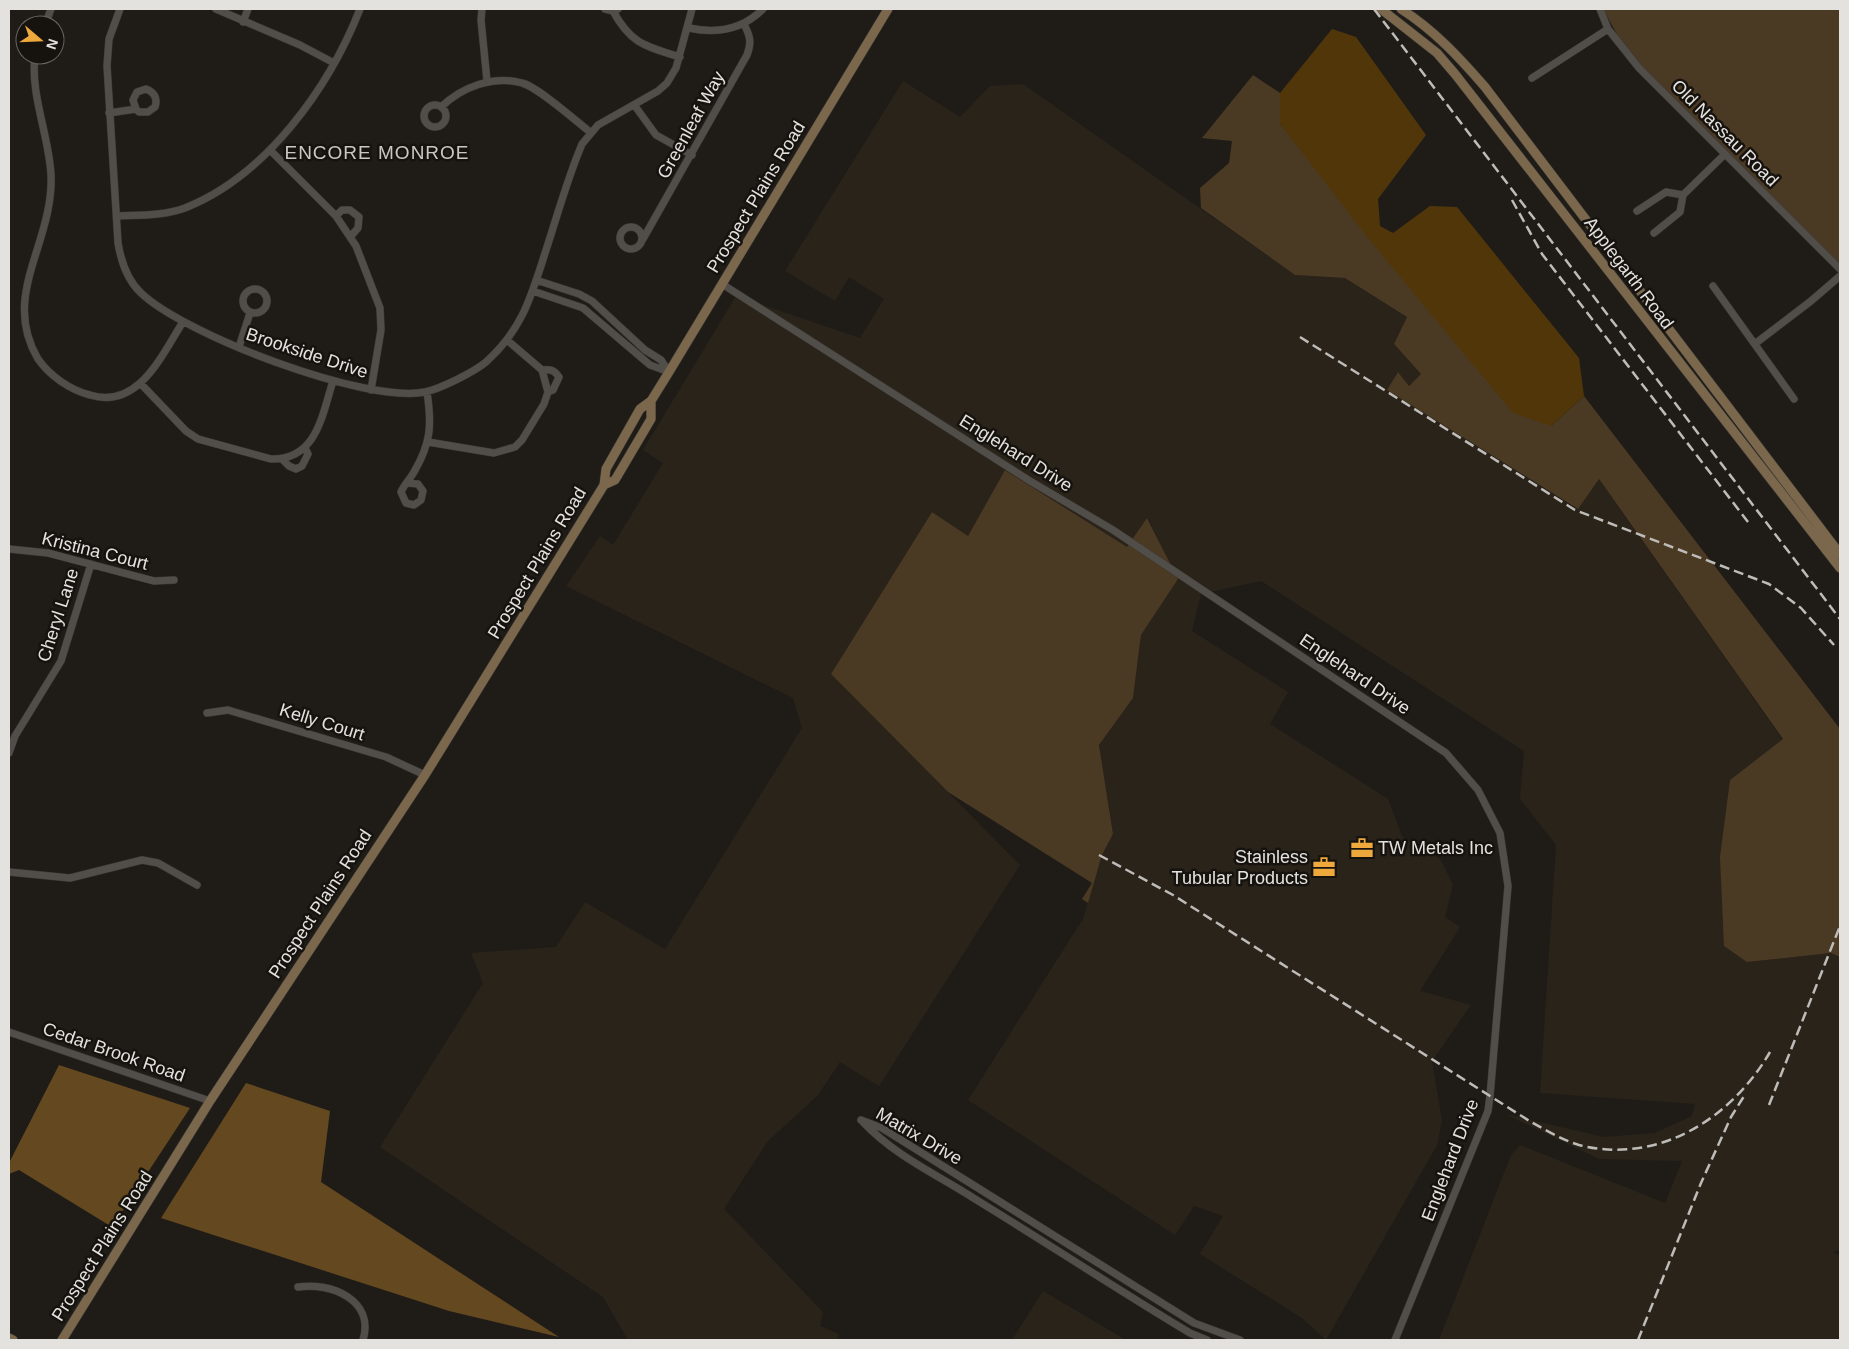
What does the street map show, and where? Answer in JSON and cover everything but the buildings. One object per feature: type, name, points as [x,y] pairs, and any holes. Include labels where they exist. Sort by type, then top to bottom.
[{"type":"street","name":"Brookside Drive","points":[[120,9],[107,53],[121,259],[132,283],[142,294],[183,322],[205,334],[333,380],[391,393],[427,392],[484,363],[508,340],[526,309],[576,158],[590,132],[606,119],[635,106],[667,84],[674,74],[680,57],[692,9]]},
{"type":"street","points":[[216,9],[242,22],[300,45],[334,63]]},
{"type":"street","points":[[242,22],[248,9]]},
{"type":"street","points":[[117,216],[157,215],[184,208],[222,189],[270,150],[304,110],[334,63],[352,30],[360,9]]},
{"type":"street","points":[[482,9],[481,20],[487,81]]},
{"type":"street","points":[[604,9],[616,10],[624,31],[646,46],[680,57]]},
{"type":"street","points":[[688,28],[714,32],[744,24],[763,9]]},
{"type":"street","name":"Prospect Plains Road","points":[[64,1337],[210,1101],[426,775],[604,485],[606,469],[640,409],[651,401],[669,372],[888,9]]},
{"type":"street","name":"Applegarth Road","points":[[1381,9],[1437,53],[1455,74],[1840,568]]},
{"type":"street","name":"Applegarth Road","points":[[1401,9],[1424,24],[1443,41],[1485,87],[1840,554]]},
{"type":"street","name":"Old Nassau Road","points":[[1600,9],[1608,29],[1638,68],[1840,269]]},
{"type":"street","name":"Greenleaf Way","points":[[644,239],[751,45],[750,36],[744,24]]},
{"type":"street","points":[[1532,78],[1608,29]]},
{"type":"street","points":[[34,65],[33,73],[51,176],[49,208],[20,296],[22,328],[28,346],[43,366],[73,389],[92,396],[106,397],[118,395],[141,384],[155,368],[183,322]]},
{"type":"street","points":[[441,107],[452,97],[487,81],[523,83],[557,106],[590,132]]},
{"type":"street","points":[[635,106],[656,135],[692,155]]},
{"type":"street","points":[[110,113],[136,109]]},
{"type":"street","points":[[270,150],[336,216],[351,236],[380,308],[382,330],[371,390]]},
{"type":"street","points":[[1654,233],[1680,212],[1683,195],[1725,154]]},
{"type":"street","points":[[1637,211],[1666,192],[1683,195]]},
{"type":"street","points":[[336,216],[342,210],[355,211],[359,217],[358,228],[351,236]]},
{"type":"street","points":[[1756,342],[1811,301],[1840,276]]},
{"type":"street","points":[[536,280],[579,294],[592,301],[645,350],[664,364],[669,372]]},
{"type":"street","name":"Englehard Drive","points":[[722,284],[1030,481],[1113,530],[1446,753],[1478,790],[1500,833],[1508,886],[1488,1111],[1395,1340]]},
{"type":"street","points":[[1713,286],[1756,342],[1794,399]]},
{"type":"street","points":[[533,291],[583,308],[650,365],[669,372]]},
{"type":"street","points":[[239,347],[250,313]]},
{"type":"street","points":[[428,442],[494,453],[504,452],[522,440],[544,404],[548,392],[542,370],[508,340]]},
{"type":"street","points":[[542,370],[550,369],[555,371],[559,377],[553,390],[548,392]]},
{"type":"street","points":[[141,384],[186,432],[198,438],[271,459],[282,459],[305,448],[314,436],[333,380]]},
{"type":"street","points":[[408,483],[428,442],[430,417],[427,392]]},
{"type":"street","name":"Prospect Plains Road","points":[[604,485],[615,480],[651,419],[651,401]]},
{"type":"street","points":[[282,459],[289,466],[296,469],[306,460],[308,454],[305,448]]},
{"type":"street","name":"Kristina Court","points":[[9,549],[48,553],[154,581],[174,580]]},
{"type":"street","name":"Cheryl Lane","points":[[9,753],[15,736],[61,661],[91,564]]},
{"type":"street","name":"Kelly Court","points":[[207,713],[228,710],[386,757],[426,775]]},
{"type":"street","points":[[9,872],[70,878],[142,860],[158,863],[197,885]]},
{"type":"street","name":"Cedar Brook Road","points":[[9,1032],[210,1101]]},
{"type":"street","name":"Matrix Drive","points":[[1207,1340],[1190,1333],[1160,1315],[973,1197],[913,1163],[878,1138],[861,1120],[882,1128],[1194,1322],[1240,1340]]},
{"type":"street","points":[[298,1287],[323,1286],[345,1295],[360,1306],[366,1328],[364,1340]]},
{"type":"street","points":[[54,1340],[64,1337]]},
{"type":"shaded area","points":[[1603,9],[1840,9],[1840,267],[1635,67]]},
{"type":"shaded area","points":[[1332,29],[1356,37],[1426,135],[1378,199],[1380,226],[1393,233],[1430,206],[1457,207],[1579,358],[1584,396],[1551,426],[1513,413],[1368,238],[1280,124],[1280,93]]},
{"type":"shaded area","points":[[1253,75],[1280,93],[1280,124],[1551,426],[1584,396],[1840,729],[1840,957],[1831,953],[1747,962],[1724,946],[1720,857],[1730,780],[1783,739],[1599,479],[1578,509],[1387,390],[1398,372],[1409,386],[1421,374],[1394,344],[1407,317],[1345,278],[1295,275],[1201,208],[1200,188],[1229,163],[1232,141],[1202,138]]},
{"type":"shaded area","points":[[903,81],[960,117],[990,86],[1023,84],[1295,275],[1345,278],[1407,317],[1394,344],[1421,374],[1409,386],[1398,372],[1387,390],[1577,509],[1598,478],[1783,740],[1730,780],[1747,962],[1831,953],[1840,957],[1840,1250],[1833,1252],[1840,1256],[1840,1333],[1837,1340],[1439,1340],[1511,1155],[1520,1145],[1665,1203],[1682,1161],[1599,1159],[1505,1114],[1604,1137],[1655,1133],[1692,1116],[1695,1104],[1540,1093],[1556,845],[1520,799],[1524,751],[1261,581],[1201,594],[1192,631],[1288,692],[1270,724],[1388,799],[1402,836],[1440,859],[1453,885],[1445,917],[1460,927],[1420,991],[1471,1005],[1432,1061],[1442,1121],[1437,1145],[1326,1340],[1302,1318],[1200,1254],[1223,1216],[1194,1206],[1175,1235],[968,1100],[1083,919],[1102,855],[1113,834],[1099,745],[1133,698],[1141,635],[1177,579],[1148,518],[1128,548],[1005,470],[968,536],[932,512],[831,674],[1020,865],[879,1086],[840,1062],[818,1095],[767,1142],[724,1209],[823,1312],[820,1326],[839,1334],[837,1340],[628,1340],[603,1297],[380,1147],[483,983],[471,953],[556,947],[585,902],[665,949],[802,728],[793,698],[566,586],[600,536],[613,545],[663,463],[643,450],[736,296],[860,338],[884,299],[849,277],[835,301],[785,271]]},
{"type":"shaded area","points":[[1005,470],[1127,547],[1147,518],[1178,579],[1141,635],[1133,698],[1099,745],[1113,834],[1102,855],[1088,903],[1082,899],[1092,883],[948,792],[831,674],[932,512],[968,536]]},
{"type":"shaded area","points":[[59,1065],[190,1108],[112,1227],[19,1170],[9,1174],[9,1163]]},
{"type":"shaded area","points":[[246,1083],[330,1111],[321,1182],[559,1337],[449,1311],[161,1218]]},
{"type":"shaded area","points":[[1043,1291],[1126,1340],[1012,1340]]},
{"type":"railway","points":[[1374,9],[1840,619]]},
{"type":"railway","points":[[1512,200],[1542,254],[1748,522]]},
{"type":"railway","points":[[1300,337],[1575,510],[1769,584],[1801,608],[1834,645]]},
{"type":"railway","points":[[1099,855],[1173,895],[1531,1122],[1560,1138],[1579,1145],[1608,1149],[1637,1148],[1664,1142],[1690,1131],[1713,1116],[1735,1098],[1754,1076],[1770,1052]]},
{"type":"railway","points":[[1769,1105],[1840,926]]},
{"type":"railway","points":[[1638,1340],[1701,1183],[1731,1117],[1746,1093]]},
{"type":"place","name":"TW Metals Inc","points":[[1362,848]]},
{"type":"place","name":"Stainless Tubular Products","points":[[1324,867]]},
{"type":"district","name":"ENCORE MONROE","points":[[377,152]]}]
